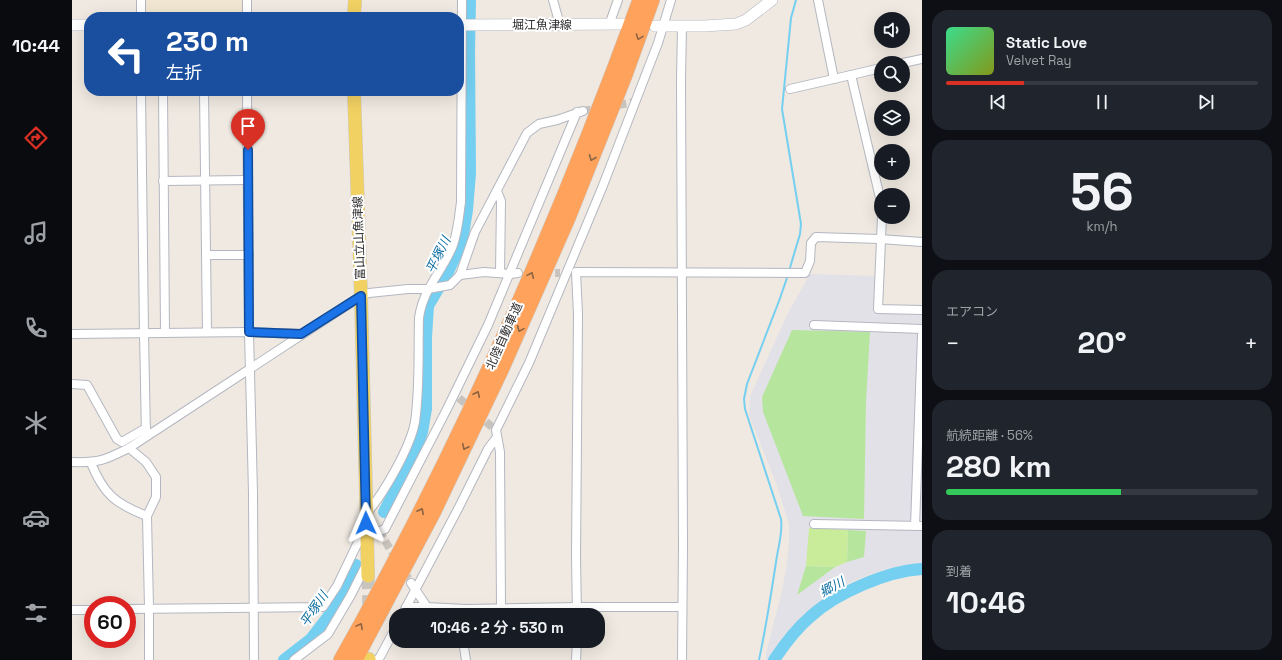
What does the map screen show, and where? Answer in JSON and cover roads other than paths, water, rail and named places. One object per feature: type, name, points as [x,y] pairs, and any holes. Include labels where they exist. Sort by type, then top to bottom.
[{"type":"highway","name":"北陸自動車道","points":[[342,660],[423,506],[495,355],[557,215],[613,74],[640,0]]},
{"type":"highway","name":"北陸自動車道","points":[[368,660],[432,513],[505,361],[568,218],[625,74],[652,0]]},
{"type":"main road","points":[[354,0],[354,12]]},
{"type":"main road","points":[[659,26],[736,24],[746,20],[772,0]]},
{"type":"main road","name":"堀江魚津線","points":[[464,24],[624,24]]},
{"type":"main road","points":[[72,25],[84,25]]},
{"type":"main road","name":"富山立山魚津線","points":[[354,96],[368,576]]},
{"type":"street","points":[[141,0],[141,12]]},
{"type":"street","points":[[247,0],[247,12]]},
{"type":"street","points":[[461,12],[462,0]]},
{"type":"street","points":[[553,0],[560,25]]},
{"type":"street","points":[[609,25],[618,0]]},
{"type":"street","points":[[405,608],[414,586],[459,507],[529,363],[605,180],[658,43],[659,26],[671,0]]},
{"type":"street","points":[[818,0],[834,79]]},
{"type":"street","points":[[682,26],[682,660]]},
{"type":"street","points":[[910,62],[922,59]]},
{"type":"street","points":[[790,89],[874,70]]},
{"type":"street","points":[[851,75],[878,188]]},
{"type":"street","points":[[72,462],[91,463],[106,460],[129,448],[146,432],[141,96]]},
{"type":"street","points":[[162,96],[165,333]]},
{"type":"street","points":[[204,96],[207,332]]},
{"type":"street","points":[[247,96],[254,660]]},
{"type":"street","points":[[366,514],[376,502],[392,475],[409,440],[414,423],[418,393],[421,305],[428,289],[438,274],[453,244],[461,202],[460,96]]},
{"type":"street","points":[[72,384],[87,386],[116,439],[122,442],[146,432],[361,296],[368,293],[428,289],[450,285],[460,276],[475,232],[527,133],[539,124],[557,120],[580,112],[514,273],[488,325],[456,396],[384,529],[366,532],[360,536],[337,586],[323,607],[136,609]]},
{"type":"street","points":[[163,181],[248,180]]},
{"type":"street","points":[[497,191],[501,201],[500,273]]},
{"type":"street","points":[[881,224],[878,309],[922,310]]},
{"type":"street","points":[[568,272],[805,273],[810,261],[811,243],[816,238],[880,239],[922,242]]},
{"type":"street","points":[[206,255],[249,255]]},
{"type":"street","points":[[460,276],[484,272],[514,273]]},
{"type":"street","points":[[568,272],[578,314],[577,608]]},
{"type":"street","points":[[814,325],[922,329]]},
{"type":"street","points":[[72,334],[207,332],[301,334]]},
{"type":"street","points":[[814,524],[918,526],[922,335]]},
{"type":"street","points":[[495,431],[500,452],[501,608]]},
{"type":"street","points":[[129,448],[146,462],[156,477],[156,497],[147,516],[150,608],[149,660]]},
{"type":"street","points":[[91,463],[98,480],[114,500],[127,508],[147,516]]},
{"type":"street","points":[[294,660],[328,634],[368,562]]},
{"type":"street","points":[[414,586],[427,607]]},
{"type":"street","points":[[605,610],[682,607]]},
{"type":"street","points":[[421,608],[435,608]]},
{"type":"street","points":[[72,610],[84,610]]},
{"type":"street","points":[[368,660],[380,657],[389,640]]},
{"type":"street","points":[[463,648],[466,660]]},
{"type":"street","points":[[576,660],[577,648]]},
{"type":"waterway","name":"平塚川","points":[[384,512],[415,452],[422,432],[426,409],[426,337],[428,306],[448,272],[462,241],[467,210],[470,173],[470,0]]},
{"type":"waterway","points":[[789,271],[800,234],[801,224],[782,109],[791,18],[796,0]]},
{"type":"waterway","points":[[759,660],[780,540],[781,519],[745,409],[744,399],[747,384],[788,275]]},
{"type":"waterway","name":"平塚川","points":[[284,660],[311,639],[328,617],[356,565]]},
{"type":"waterway","name":"郷川","points":[[774,660],[800,627],[821,608],[834,600],[878,579],[893,574],[922,569]]},
{"type":"tunnel","points":[[583,111],[635,102]]},
{"type":"tunnel","points":[[543,273],[560,273]]},
{"type":"tunnel","points":[[459,398],[492,427]]},
{"type":"tunnel","points":[[379,531],[411,583]]},
{"type":"tunnel","points":[[368,576],[369,611]]}]
